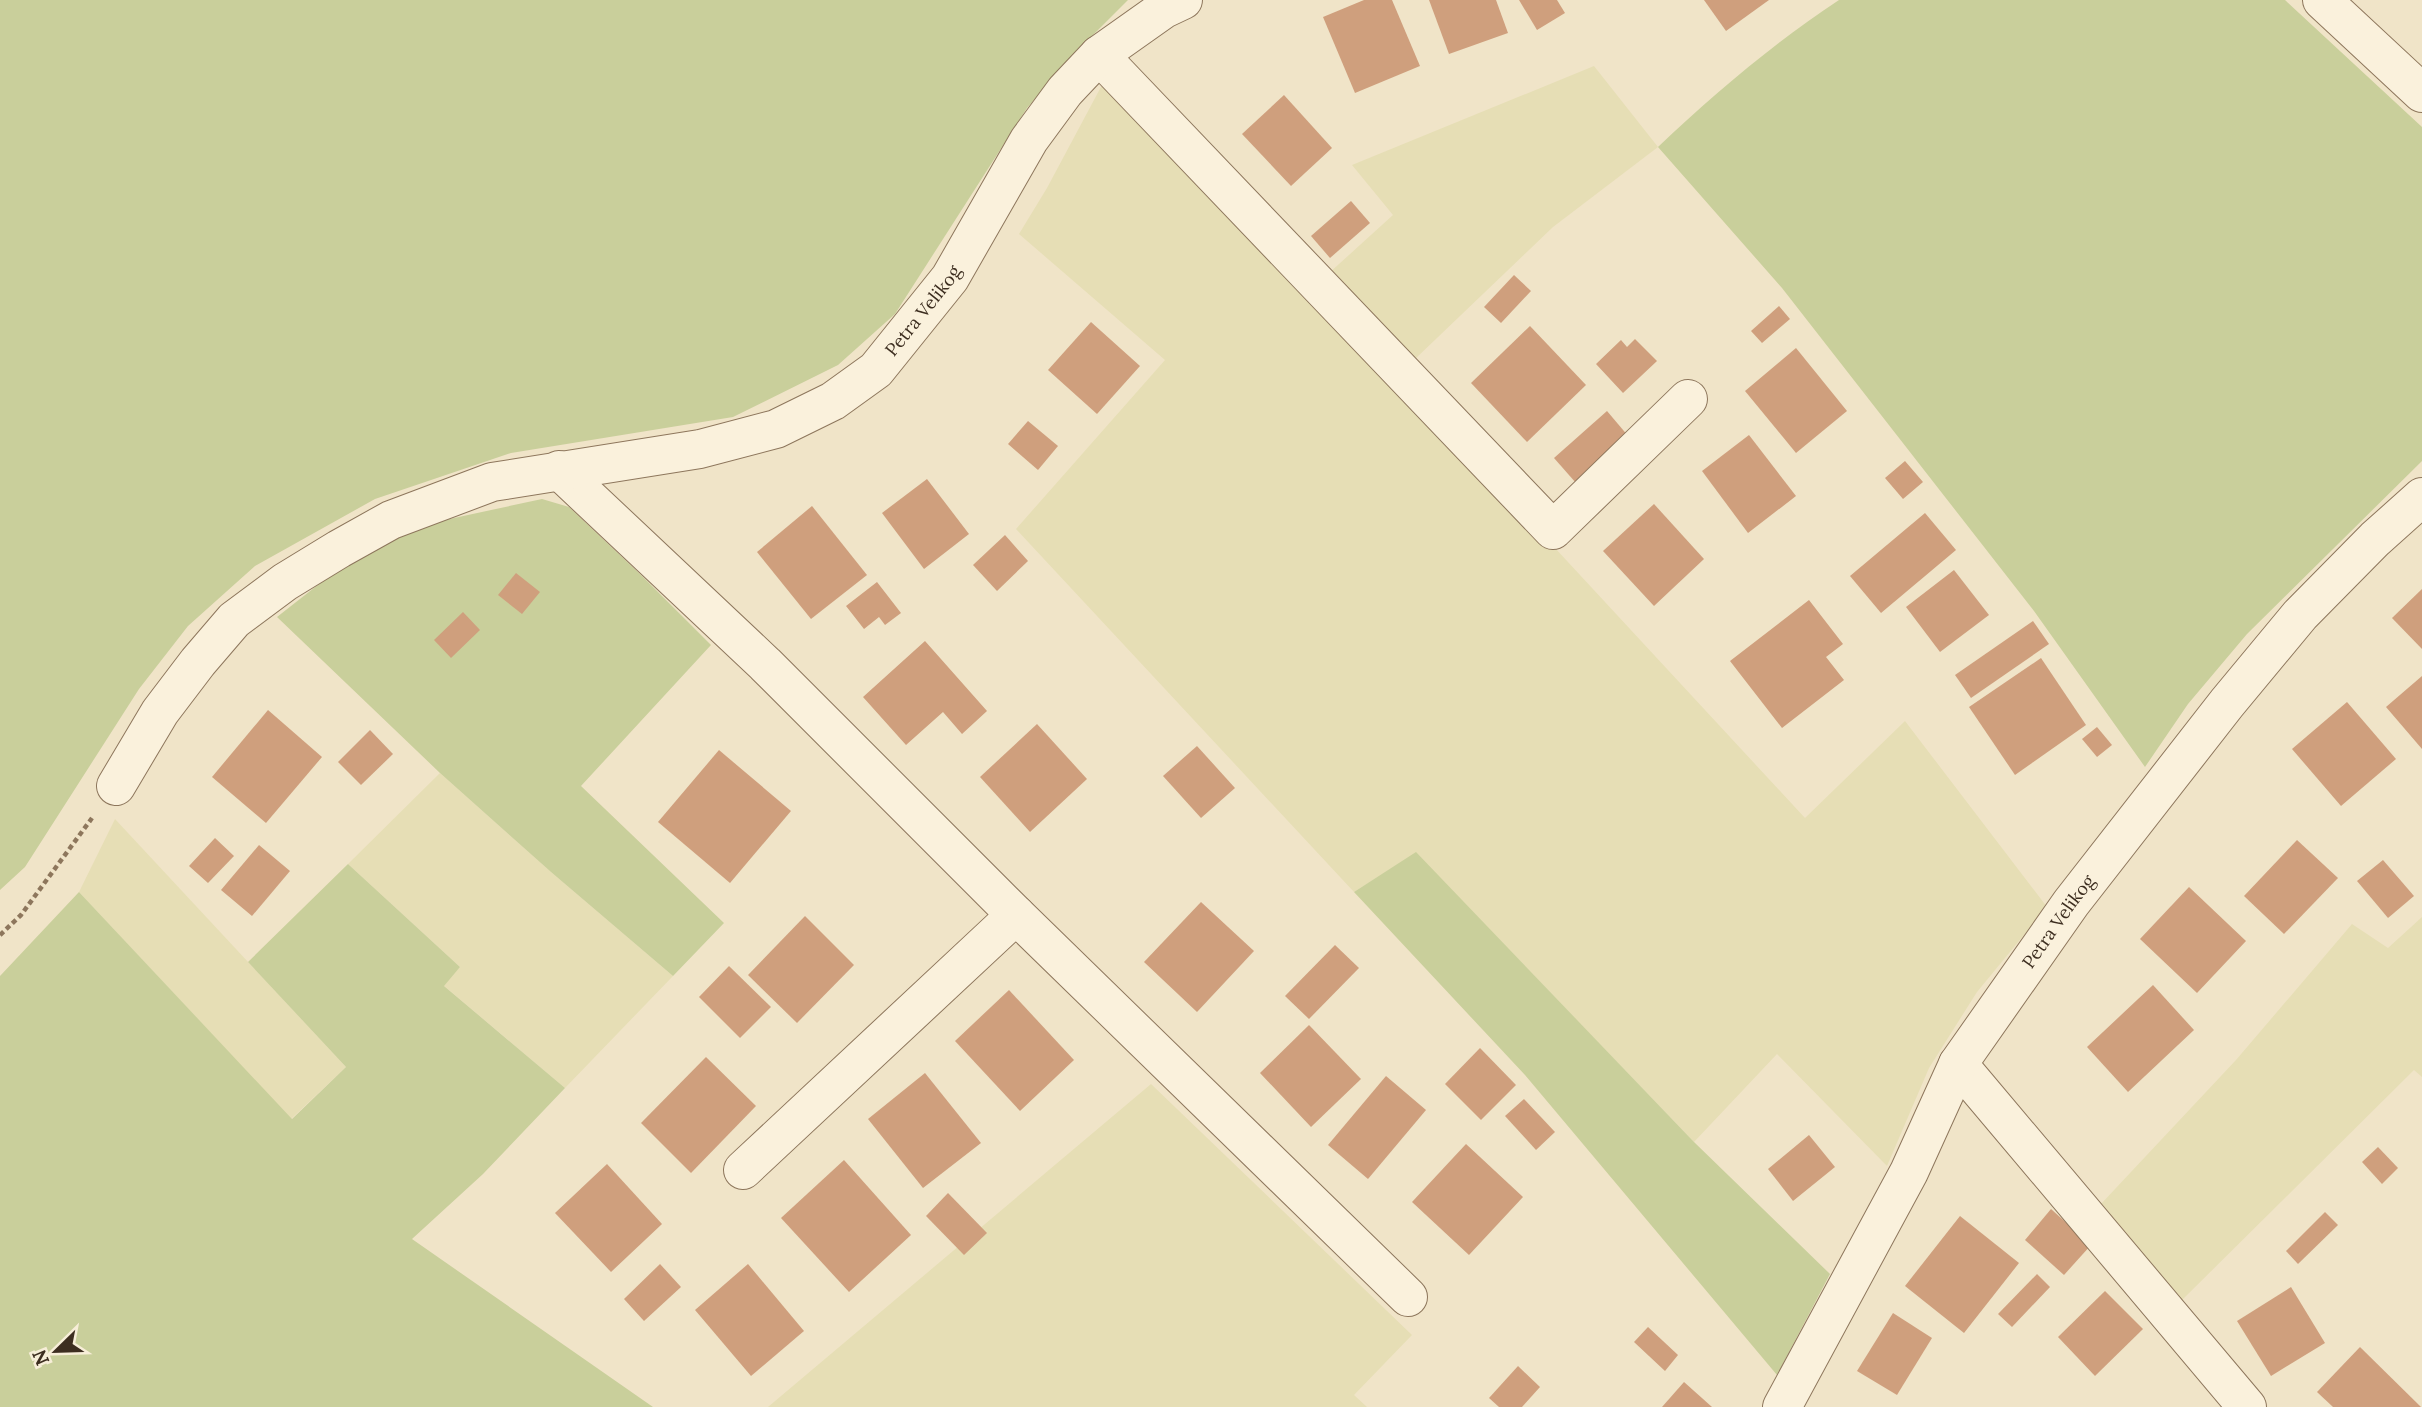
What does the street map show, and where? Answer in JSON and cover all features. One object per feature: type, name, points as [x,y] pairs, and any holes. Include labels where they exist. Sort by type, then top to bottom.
[{"type":"street","name":"Petra Velikog","points":[[116,786],[160,712],[234,620],[285,582],[391,520],[492,482],[700,449],[776,429],[833,401],[876,370],[950,278],[1029,140],[1065,91],[1099,55],[1164,9],[1183,0]]},
{"type":"street","points":[[2322,0],[2422,93]]},
{"type":"street","points":[[1099,55],[1553,530],[1688,398]]},
{"type":"street","points":[[559,470],[765,664],[1016,915],[1408,1297]]},
{"type":"street","name":"Petra Velikog","points":[[1782,1407],[1909,1172],[1958,1064],[2071,903],[2227,704],[2301,615],[2375,539],[2422,498]]},
{"type":"street","points":[[743,1170],[1016,915]]},
{"type":"street","points":[[1958,1064],[2246,1407]]},
{"type":"path","points":[[0,935],[21,915],[116,786]]},
{"type":"shaded area","points":[[1594,66],[1658,147],[1553,227],[1414,360],[1328,274],[1393,215],[1352,165]]},
{"type":"shaded area","points":[[1102,85],[1555,548],[1805,818],[1905,721],[2047,907],[1977,992],[1929,1068],[1887,1166],[1777,1054],[1694,1142],[1416,853],[1354,892],[1016,529],[1165,360],[1019,234]]},
{"type":"shaded area","points":[[440,773],[673,976],[565,1088],[443,985],[460,967],[348,864]]},
{"type":"shaded area","points":[[115,819],[346,1067],[291,1119],[79,892]]},
{"type":"shaded area","points":[[2422,917],[2422,1077],[2414,1070],[2181,1301],[2100,1205],[2236,1060],[2352,924],[2388,948]]},
{"type":"shaded area","points":[[1151,1084],[1412,1335],[1354,1395],[1367,1407],[768,1407]]},
{"type":"green space","points":[[0,0],[1128,0],[1079,49],[1027,108],[895,314],[838,365],[733,417],[511,453],[375,499],[255,566],[188,626],[139,689],[25,867],[0,890]]},
{"type":"green space","points":[[1839,0],[2285,0],[2422,127],[2422,461],[2247,634],[2188,704],[2145,767],[2034,611],[1782,288],[1658,147],[1745,70]]},
{"type":"green space","points":[[542,499],[569,507],[711,645],[581,786],[724,923],[673,976],[440,773],[277,617],[342,566],[394,531]]},
{"type":"green space","points":[[1416,852],[1694,1142],[1830,1274],[1777,1375],[1525,1075],[1354,892]]},
{"type":"green space","points":[[348,864],[460,967],[444,986],[565,1088],[483,1174],[412,1239],[653,1407],[0,1407],[0,976],[79,892],[292,1119],[346,1067],[248,962]]},
{"type":"building","points":[[1364,0],[1392,0],[1420,66],[1355,93],[1323,17]]},
{"type":"building","points":[[1429,0],[1496,0],[1508,33],[1449,54]]},
{"type":"building","points":[[1519,0],[1557,0],[1565,13],[1537,30]]},
{"type":"building","points":[[1704,0],[1769,0],[1726,31]]},
{"type":"building","points":[[1284,95],[1332,148],[1291,186],[1242,134]]},
{"type":"building","points":[[1351,201],[1370,223],[1330,258],[1311,236]]},
{"type":"building","points":[[1514,275],[1531,291],[1501,323],[1484,307]]},
{"type":"building","points":[[1779,306],[1790,319],[1762,343],[1751,331]]},
{"type":"building","points":[[1091,322],[1140,366],[1097,414],[1048,370]]},
{"type":"building","points":[[1530,326],[1586,385],[1527,442],[1471,383]]},
{"type":"building","points":[[1635,339],[1657,361],[1623,393],[1596,364],[1621,340],[1627,347]]},
{"type":"building","points":[[1796,348],[1847,411],[1796,453],[1745,391]]},
{"type":"building","points":[[1607,411],[1629,437],[1576,483],[1554,458]]},
{"type":"building","points":[[1028,421],[1058,446],[1038,470],[1008,444]]},
{"type":"building","points":[[1749,435],[1796,496],[1748,533],[1702,471]]},
{"type":"building","points":[[1905,461],[1923,482],[1903,499],[1885,478]]},
{"type":"building","points":[[927,479],[969,534],[924,569],[882,513]]},
{"type":"building","points":[[1654,504],[1704,559],[1654,606],[1603,551]]},
{"type":"building","points":[[812,506],[867,575],[811,619],[757,552]]},
{"type":"building","points":[[1925,513],[1956,550],[1881,613],[1850,576]]},
{"type":"building","points":[[1005,535],[1028,561],[997,591],[973,565]]},
{"type":"building","points":[[1954,570],[1989,615],[1940,652],[1906,607]]},
{"type":"building","points":[[516,573],[540,592],[522,614],[498,595]]},
{"type":"building","points":[[877,582],[901,613],[885,625],[879,617],[864,629],[846,606]]},
{"type":"building","points":[[2422,589],[2422,649],[2392,618]]},
{"type":"building","points":[[1809,600],[1843,644],[1826,657],[1844,680],[1782,728],[1730,661]]},
{"type":"building","points":[[463,612],[480,630],[451,658],[434,640]]},
{"type":"building","points":[[2033,621],[2049,644],[1971,698],[1955,675]]},
{"type":"building","points":[[925,641],[987,711],[962,734],[943,712],[906,745],[863,697]]},
{"type":"building","points":[[2041,658],[2086,725],[2015,775],[1969,707]]},
{"type":"building","points":[[2422,676],[2422,749],[2386,707]]},
{"type":"building","points":[[2347,702],[2396,759],[2341,806],[2292,749]]},
{"type":"building","points":[[268,710],[322,757],[266,823],[212,777]]},
{"type":"building","points":[[1037,724],[1087,779],[1030,832],[980,777]]},
{"type":"building","points":[[2097,727],[2112,745],[2097,757],[2082,739]]},
{"type":"building","points":[[370,730],[393,754],[361,785],[338,762]]},
{"type":"building","points":[[1197,746],[1235,788],[1201,818],[1163,776]]},
{"type":"building","points":[[719,750],[791,811],[730,883],[658,822]]},
{"type":"building","points":[[215,838],[234,856],[208,883],[189,866]]},
{"type":"building","points":[[2297,840],[2338,878],[2284,934],[2244,896]]},
{"type":"building","points":[[259,845],[290,871],[252,916],[221,890]]},
{"type":"building","points":[[2383,860],[2414,896],[2388,918],[2357,881]]},
{"type":"building","points":[[2189,887],[2246,941],[2197,993],[2140,939]]},
{"type":"building","points":[[1201,902],[1254,951],[1197,1012],[1144,962]]},
{"type":"building","points":[[805,916],[854,965],[797,1023],[748,975]]},
{"type":"building","points":[[1335,945],[1359,968],[1309,1019],[1285,996]]},
{"type":"building","points":[[729,966],[771,1007],[740,1038],[699,997]]},
{"type":"building","points":[[2153,985],[2194,1030],[2128,1092],[2087,1047]]},
{"type":"building","points":[[1009,990],[1074,1060],[1020,1111],[955,1041]]},
{"type":"building","points":[[1309,1025],[1361,1079],[1311,1127],[1260,1073]]},
{"type":"building","points":[[1480,1048],[1516,1085],[1481,1120],[1445,1084]]},
{"type":"building","points":[[706,1057],[756,1106],[691,1173],[641,1123]]},
{"type":"building","points":[[925,1073],[981,1143],[923,1188],[868,1119]]},
{"type":"building","points":[[1386,1076],[1426,1110],[1368,1179],[1328,1145]]},
{"type":"building","points":[[1524,1099],[1555,1132],[1536,1150],[1505,1116]]},
{"type":"building","points":[[1809,1135],[1835,1167],[1793,1201],[1768,1169]]},
{"type":"building","points":[[1466,1144],[1523,1197],[1469,1255],[1412,1202]]},
{"type":"building","points":[[2378,1147],[2398,1168],[2382,1184],[2362,1162]]},
{"type":"building","points":[[844,1160],[911,1235],[849,1292],[781,1218]]},
{"type":"building","points":[[607,1164],[662,1224],[611,1272],[555,1213]]},
{"type":"building","points":[[948,1193],[987,1233],[964,1255],[926,1216]]},
{"type":"building","points":[[2051,1209],[2091,1245],[2064,1275],[2025,1240]]},
{"type":"building","points":[[2325,1212],[2338,1225],[2298,1264],[2286,1251]]},
{"type":"building","points":[[1960,1216],[2019,1263],[1964,1333],[1905,1286]]},
{"type":"building","points":[[660,1264],[681,1287],[644,1321],[624,1299]]},
{"type":"building","points":[[748,1264],[804,1331],[751,1376],[695,1310]]},
{"type":"building","points":[[2037,1274],[2050,1287],[2012,1327],[1998,1314]]},
{"type":"building","points":[[2291,1287],[2325,1343],[2271,1376],[2237,1321]]},
{"type":"building","points":[[2105,1291],[2143,1329],[2095,1376],[2058,1337]]},
{"type":"building","points":[[1893,1313],[1932,1338],[1897,1395],[1857,1371]]},
{"type":"building","points":[[1648,1327],[1678,1355],[1665,1371],[1634,1342]]},
{"type":"building","points":[[2360,1347],[2421,1407],[2333,1407],[2317,1392]]},
{"type":"building","points":[[1518,1366],[1540,1387],[1522,1407],[1499,1407],[1489,1398]]},
{"type":"building","points":[[1684,1382],[1712,1407],[1662,1407]]}]
